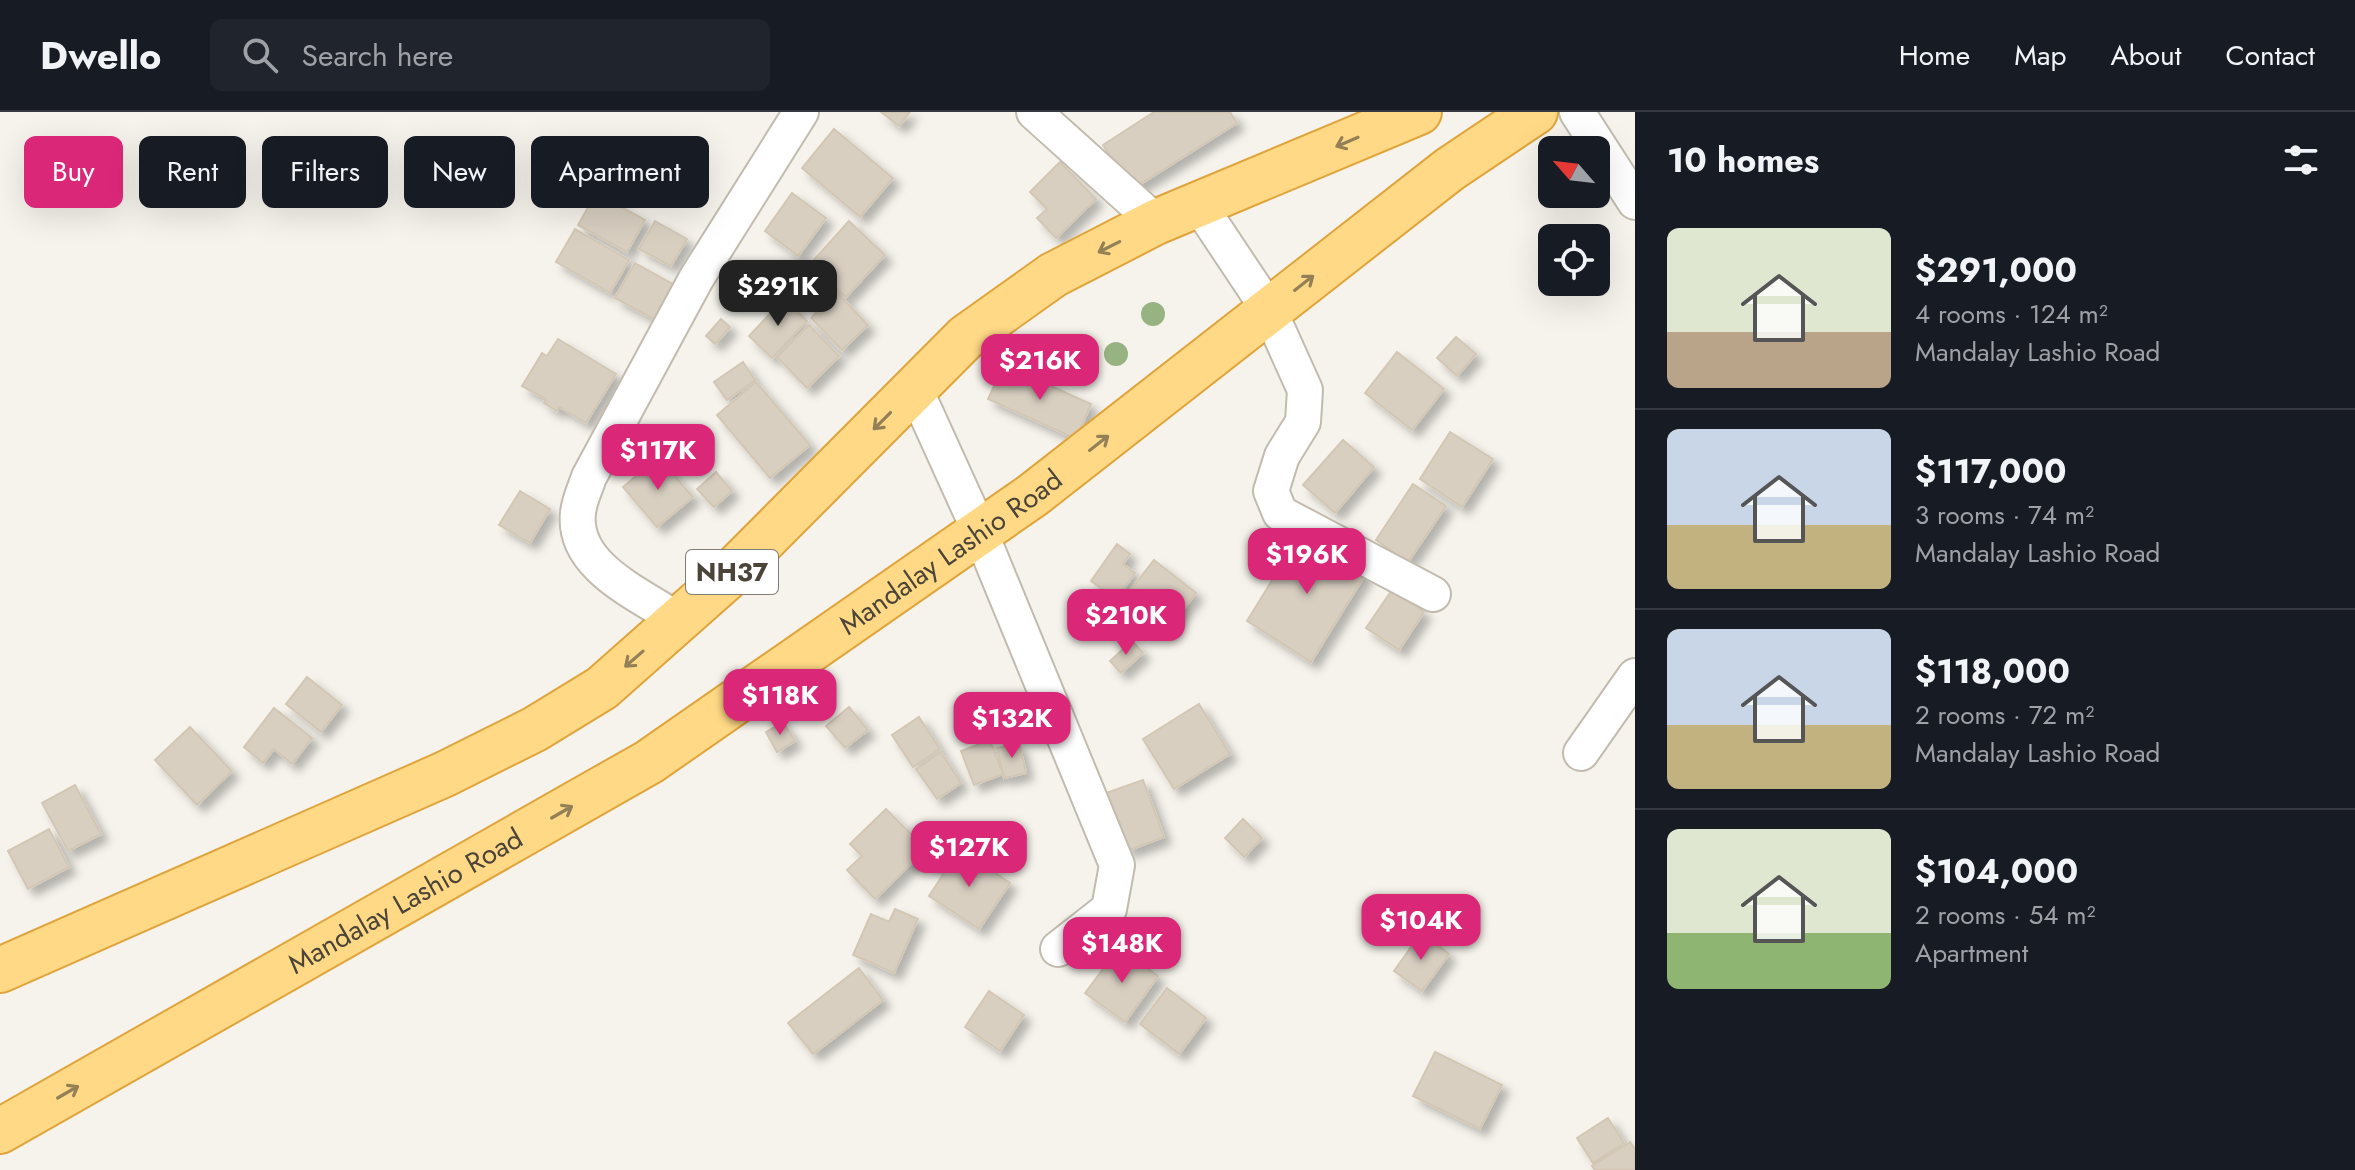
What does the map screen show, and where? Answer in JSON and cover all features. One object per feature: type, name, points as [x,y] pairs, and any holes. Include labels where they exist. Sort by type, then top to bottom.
[{"type":"highway","name":"NH37","points":[[0,970],[445,774],[535,729],[602,688],[725,579],[966,337],[1053,275],[1156,222],[1419,112]]},
{"type":"highway","name":"Mandalay Lashio Road","points":[[0,1131],[649,762],[1033,495],[1450,169],[1535,112]]},
{"type":"street","points":[[678,620],[589,559],[578,534],[578,511],[589,477],[696,279],[801,112]]},
{"type":"street","points":[[1034,112],[1156,222]]},
{"type":"street","points":[[1577,112],[1635,202]]},
{"type":"street","points":[[1199,205],[1269,310],[1305,390],[1303,422],[1282,456],[1271,491],[1280,513],[1433,594]]},
{"type":"street","points":[[915,389],[980,532],[1117,865],[1109,909],[1058,949]]},
{"type":"street","points":[[1581,753],[1635,676]]},
{"type":"building","points":[[881,112],[910,112],[899,126]]},
{"type":"building","points":[[1154,112],[1230,112],[1237,123],[1131,190],[1103,145]]},
{"type":"building","points":[[834,129],[893,178],[860,217],[802,168]]},
{"type":"building","points":[[1060,162],[1096,199],[1056,238],[1037,218],[1047,209],[1030,192]]},
{"type":"building","points":[[792,193],[826,218],[798,256],[765,231]]},
{"type":"building","points":[[588,208],[623,208],[645,220],[627,252],[578,225]]},
{"type":"building","points":[[655,221],[687,239],[671,266],[639,249]]},
{"type":"building","points":[[849,221],[885,255],[846,297],[810,264]]},
{"type":"building","points":[[575,229],[629,260],[610,293],[556,262]]},
{"type":"building","points":[[635,263],[678,287],[659,322],[615,298]]},
{"type":"building","points":[[826,281],[868,325],[842,350],[811,318],[817,312],[806,300]]},
{"type":"building","points":[[784,299],[807,321],[772,358],[749,336]]},
{"type":"building","points":[[721,319],[730,327],[715,344],[706,336]]},
{"type":"building","points":[[809,325],[839,356],[807,388],[777,357]]},
{"type":"building","points":[[1456,337],[1476,354],[1457,376],[1437,358]]},
{"type":"building","points":[[558,339],[616,374],[586,423],[559,407],[557,411],[544,403],[546,399],[522,386],[542,353],[547,356]]},
{"type":"building","points":[[1397,352],[1444,389],[1412,430],[1365,393]]},
{"type":"building","points":[[743,362],[755,380],[727,400],[714,382]]},
{"type":"building","points":[[1004,365],[1091,404],[1076,439],[988,399]]},
{"type":"building","points":[[756,382],[810,445],[770,478],[717,415]]},
{"type":"building","points":[[1450,432],[1493,459],[1462,507],[1420,479]]},
{"type":"building","points":[[1343,440],[1374,467],[1335,513],[1303,485]]},
{"type":"building","points":[[658,457],[693,497],[657,527],[623,487]]},
{"type":"building","points":[[716,472],[732,491],[714,507],[697,489]]},
{"type":"building","points":[[1413,484],[1446,506],[1408,562],[1376,540]]},
{"type":"building","points":[[520,491],[550,509],[530,543],[499,525]]},
{"type":"building","points":[[1303,530],[1368,570],[1311,662],[1247,621]]},
{"type":"building","points":[[1117,544],[1130,554],[1123,564],[1135,573],[1116,599],[1091,581]]},
{"type":"building","points":[[1154,560],[1196,593],[1167,630],[1125,597]]},
{"type":"building","points":[[1392,590],[1424,612],[1399,650],[1366,628]]},
{"type":"building","points":[[1132,641],[1143,653],[1121,673],[1110,661]]},
{"type":"building","points":[[307,677],[342,705],[321,732],[286,704]]},
{"type":"building","points":[[1199,704],[1230,754],[1174,789],[1143,739]]},
{"type":"building","points":[[849,707],[868,730],[845,748],[826,726]]},
{"type":"building","points":[[274,708],[312,738],[292,764],[274,749],[263,763],[244,747]]},
{"type":"building","points":[[919,717],[940,749],[913,767],[892,735]]},
{"type":"building","points":[[783,722],[795,741],[777,752],[766,732]]},
{"type":"building","points":[[190,727],[232,771],[197,805],[155,760]]},
{"type":"building","points":[[990,740],[1003,774],[974,785],[961,751]]},
{"type":"building","points":[[1019,743],[1026,773],[1004,778],[997,748]]},
{"type":"building","points":[[941,752],[961,783],[937,799],[916,769]]},
{"type":"building","points":[[1143,780],[1164,837],[1127,851],[1106,793]]},
{"type":"building","points":[[75,785],[101,834],[68,851],[42,803]]},
{"type":"building","points":[[886,809],[926,849],[875,899],[847,870],[862,856],[850,844]]},
{"type":"building","points":[[1243,819],[1262,838],[1244,857],[1225,838]]},
{"type":"building","points":[[942,824],[963,834],[946,870],[924,860]]},
{"type":"building","points":[[49,829],[69,867],[28,889],[8,851]]},
{"type":"building","points":[[960,849],[1010,883],[979,929],[929,896]]},
{"type":"building","points":[[895,909],[918,919],[894,973],[853,955],[871,914],[889,922]]},
{"type":"building","points":[[1421,933],[1449,954],[1422,991],[1394,971]]},
{"type":"building","points":[[1119,948],[1158,976],[1125,1022],[1085,993]]},
{"type":"building","points":[[859,968],[883,1000],[813,1054],[788,1023]]},
{"type":"building","points":[[1167,988],[1206,1018],[1179,1054],[1140,1024]]},
{"type":"building","points":[[989,991],[1024,1015],[1000,1051],[965,1027]]},
{"type":"building","points":[[1435,1052],[1502,1085],[1480,1129],[1413,1096]]},
{"type":"building","points":[[1608,1118],[1624,1143],[1593,1163],[1577,1138]]},
{"type":"building","points":[[1630,1142],[1635,1149],[1635,1170],[1595,1170],[1592,1166]]}]
